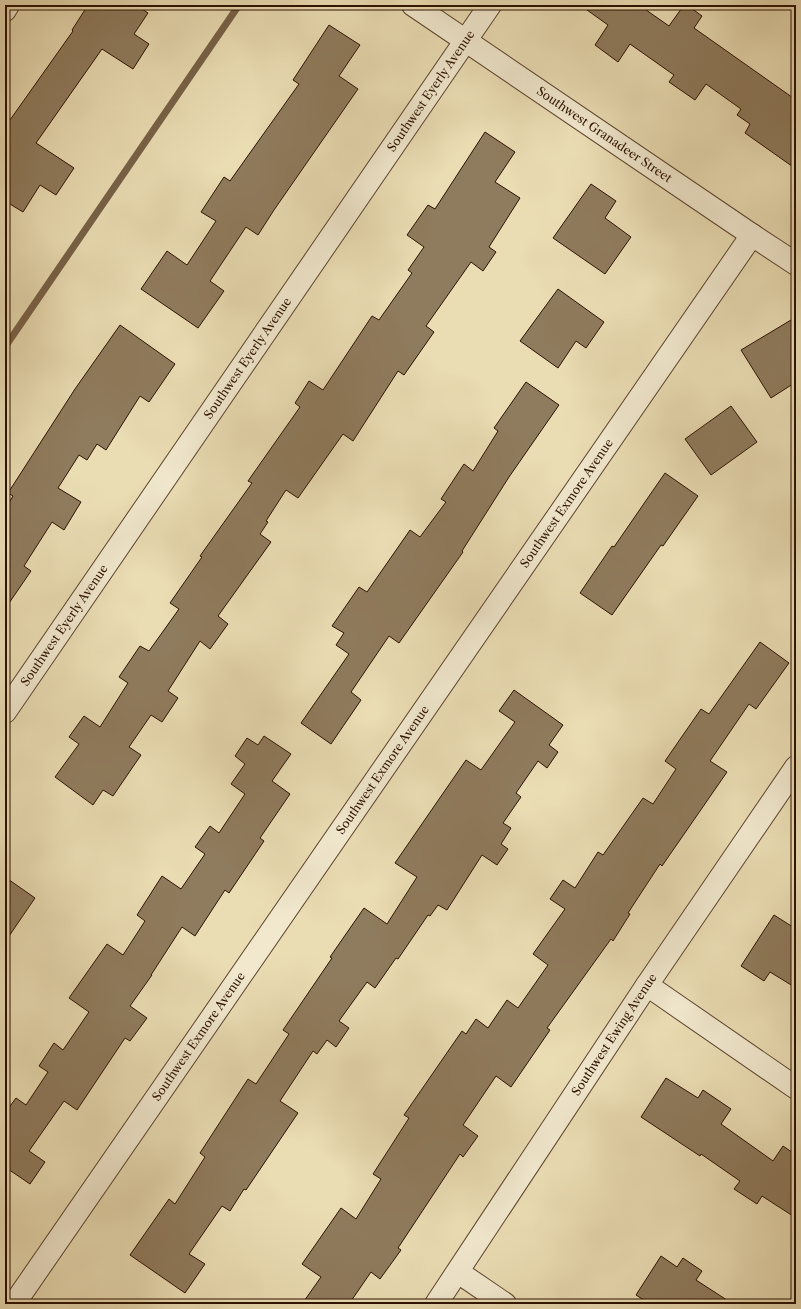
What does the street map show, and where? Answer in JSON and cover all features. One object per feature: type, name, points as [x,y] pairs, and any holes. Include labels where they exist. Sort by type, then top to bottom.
[{"type":"street","points":[[5,10],[8,5]]},
{"type":"street","name":"Southwest Granadeer Street","points":[[413,5],[796,264]]},
{"type":"street","name":"Southwest Eyerly Avenue","points":[[5,712],[490,5]]},
{"type":"street","name":"Southwest Exmore Avenue","points":[[14,1304],[752,235]]},
{"type":"street","name":"Southwest Ewing Avenue","points":[[436,1304],[647,985],[796,767]]},
{"type":"street","points":[[647,985],[796,1088]]},
{"type":"street","points":[[458,1272],[505,1304]]},
{"type":"building","points":[[88,5],[136,5],[148,13],[134,34],[149,44],[133,69],[102,49],[36,143],[74,168],[56,195],[40,185],[23,212],[5,201],[5,127],[73,31],[72,30]]},
{"type":"building","points":[[580,5],[639,5],[669,26],[684,5],[687,5],[702,16],[694,28],[796,100],[796,169],[745,133],[750,124],[737,115],[741,109],[706,84],[695,100],[669,82],[674,75],[630,44],[618,62],[595,45],[608,25]]},
{"type":"building","points":[[329,25],[360,45],[339,76],[358,89],[258,235],[246,227],[210,281],[224,291],[198,328],[141,289],[167,251],[187,265],[216,221],[201,212],[224,177],[230,181],[299,84],[293,80]]},
{"type":"building","points":[[485,132],[515,152],[495,182],[520,198],[489,247],[496,252],[483,271],[471,262],[426,326],[434,332],[404,375],[398,371],[353,441],[343,434],[298,498],[286,490],[266,521],[268,522],[260,534],[271,542],[218,616],[228,624],[210,649],[200,641],[168,691],[178,698],[162,722],[151,715],[129,747],[141,755],[113,796],[103,790],[93,805],[55,777],[79,744],[69,737],[84,716],[100,727],[128,683],[119,677],[140,646],[149,651],[179,609],[170,603],[202,557],[200,556],[252,483],[248,481],[300,407],[295,403],[309,381],[323,390],[372,316],[379,320],[412,273],[408,270],[424,247],[407,235],[428,205],[435,209]]},
{"type":"building","points":[[591,184],[616,201],[605,218],[631,237],[605,274],[553,238]]},
{"type":"building","points":[[558,289],[604,322],[586,348],[576,341],[558,368],[520,341]]},
{"type":"building","points":[[796,317],[796,382],[771,398],[741,350]]},
{"type":"building","points":[[120,325],[175,364],[149,402],[140,396],[106,450],[97,444],[87,460],[79,455],[58,488],[81,502],[64,530],[52,522],[24,566],[31,571],[5,609],[5,509],[13,496],[8,493],[75,389]]},
{"type":"building","points":[[526,382],[559,405],[509,477],[462,551],[463,552],[399,643],[389,636],[351,692],[361,700],[331,744],[301,723],[349,654],[336,645],[344,633],[332,626],[359,587],[367,592],[410,530],[420,537],[446,502],[441,499],[464,464],[473,471],[498,431],[494,428]]},
{"type":"building","points":[[731,406],[757,442],[711,475],[685,439]]},
{"type":"building","points":[[665,473],[698,496],[663,546],[661,545],[612,615],[580,593]]},
{"type":"building","points":[[760,642],[789,663],[756,709],[749,704],[710,761],[727,772],[662,866],[660,864],[628,913],[630,914],[613,941],[611,939],[547,1028],[550,1030],[511,1087],[496,1076],[463,1125],[478,1136],[463,1157],[460,1154],[398,1248],[401,1250],[380,1279],[371,1272],[349,1304],[302,1304],[321,1277],[302,1264],[341,1208],[356,1219],[381,1179],[373,1174],[409,1118],[404,1115],[462,1031],[466,1034],[476,1019],[488,1028],[507,1000],[518,1008],[548,965],[533,954],[565,909],[550,899],[563,880],[575,888],[598,852],[603,855],[643,798],[653,804],[676,769],[665,761],[701,709],[709,714]]},
{"type":"building","points":[[514,690],[563,725],[549,745],[558,752],[547,768],[538,761],[516,793],[521,797],[503,823],[511,828],[501,844],[508,849],[497,865],[482,855],[447,910],[438,905],[430,916],[428,915],[398,959],[396,958],[375,988],[367,982],[339,1021],[349,1028],[336,1047],[327,1040],[317,1054],[313,1051],[280,1101],[298,1113],[230,1211],[222,1206],[189,1254],[205,1264],[185,1293],[130,1255],[169,1199],[175,1204],[205,1157],[200,1153],[248,1079],[256,1084],[289,1034],[283,1030],[332,958],[330,957],[364,908],[387,924],[417,877],[395,863],[466,760],[481,770],[515,722],[499,711]]},
{"type":"building","points":[[264,736],[291,754],[272,781],[290,794],[260,838],[264,841],[229,893],[225,890],[195,936],[182,927],[152,975],[130,1006],[147,1018],[130,1041],[125,1038],[77,1110],[64,1101],[29,1151],[45,1162],[30,1184],[5,1167],[5,1113],[16,1098],[26,1105],[48,1072],[39,1066],[54,1043],[63,1050],[89,1012],[69,998],[107,944],[123,955],[145,921],[137,915],[162,876],[181,889],[205,854],[195,847],[210,826],[219,833],[245,794],[231,784],[245,764],[235,756],[247,738],[258,745]]},
{"type":"building","points":[[5,877],[35,898],[5,942]]},
{"type":"building","points":[[774,915],[796,929],[796,988],[770,972],[764,981],[741,966]]},
{"type":"building","points":[[666,1078],[698,1098],[703,1090],[731,1109],[721,1124],[773,1161],[783,1146],[796,1155],[796,1218],[762,1196],[757,1204],[734,1189],[740,1181],[701,1154],[700,1156],[641,1117]]},
{"type":"building","points":[[661,1256],[677,1267],[683,1258],[702,1271],[696,1280],[733,1304],[650,1304],[636,1295]]},
{"type":"waterway","points":[[5,347],[239,5]]}]
